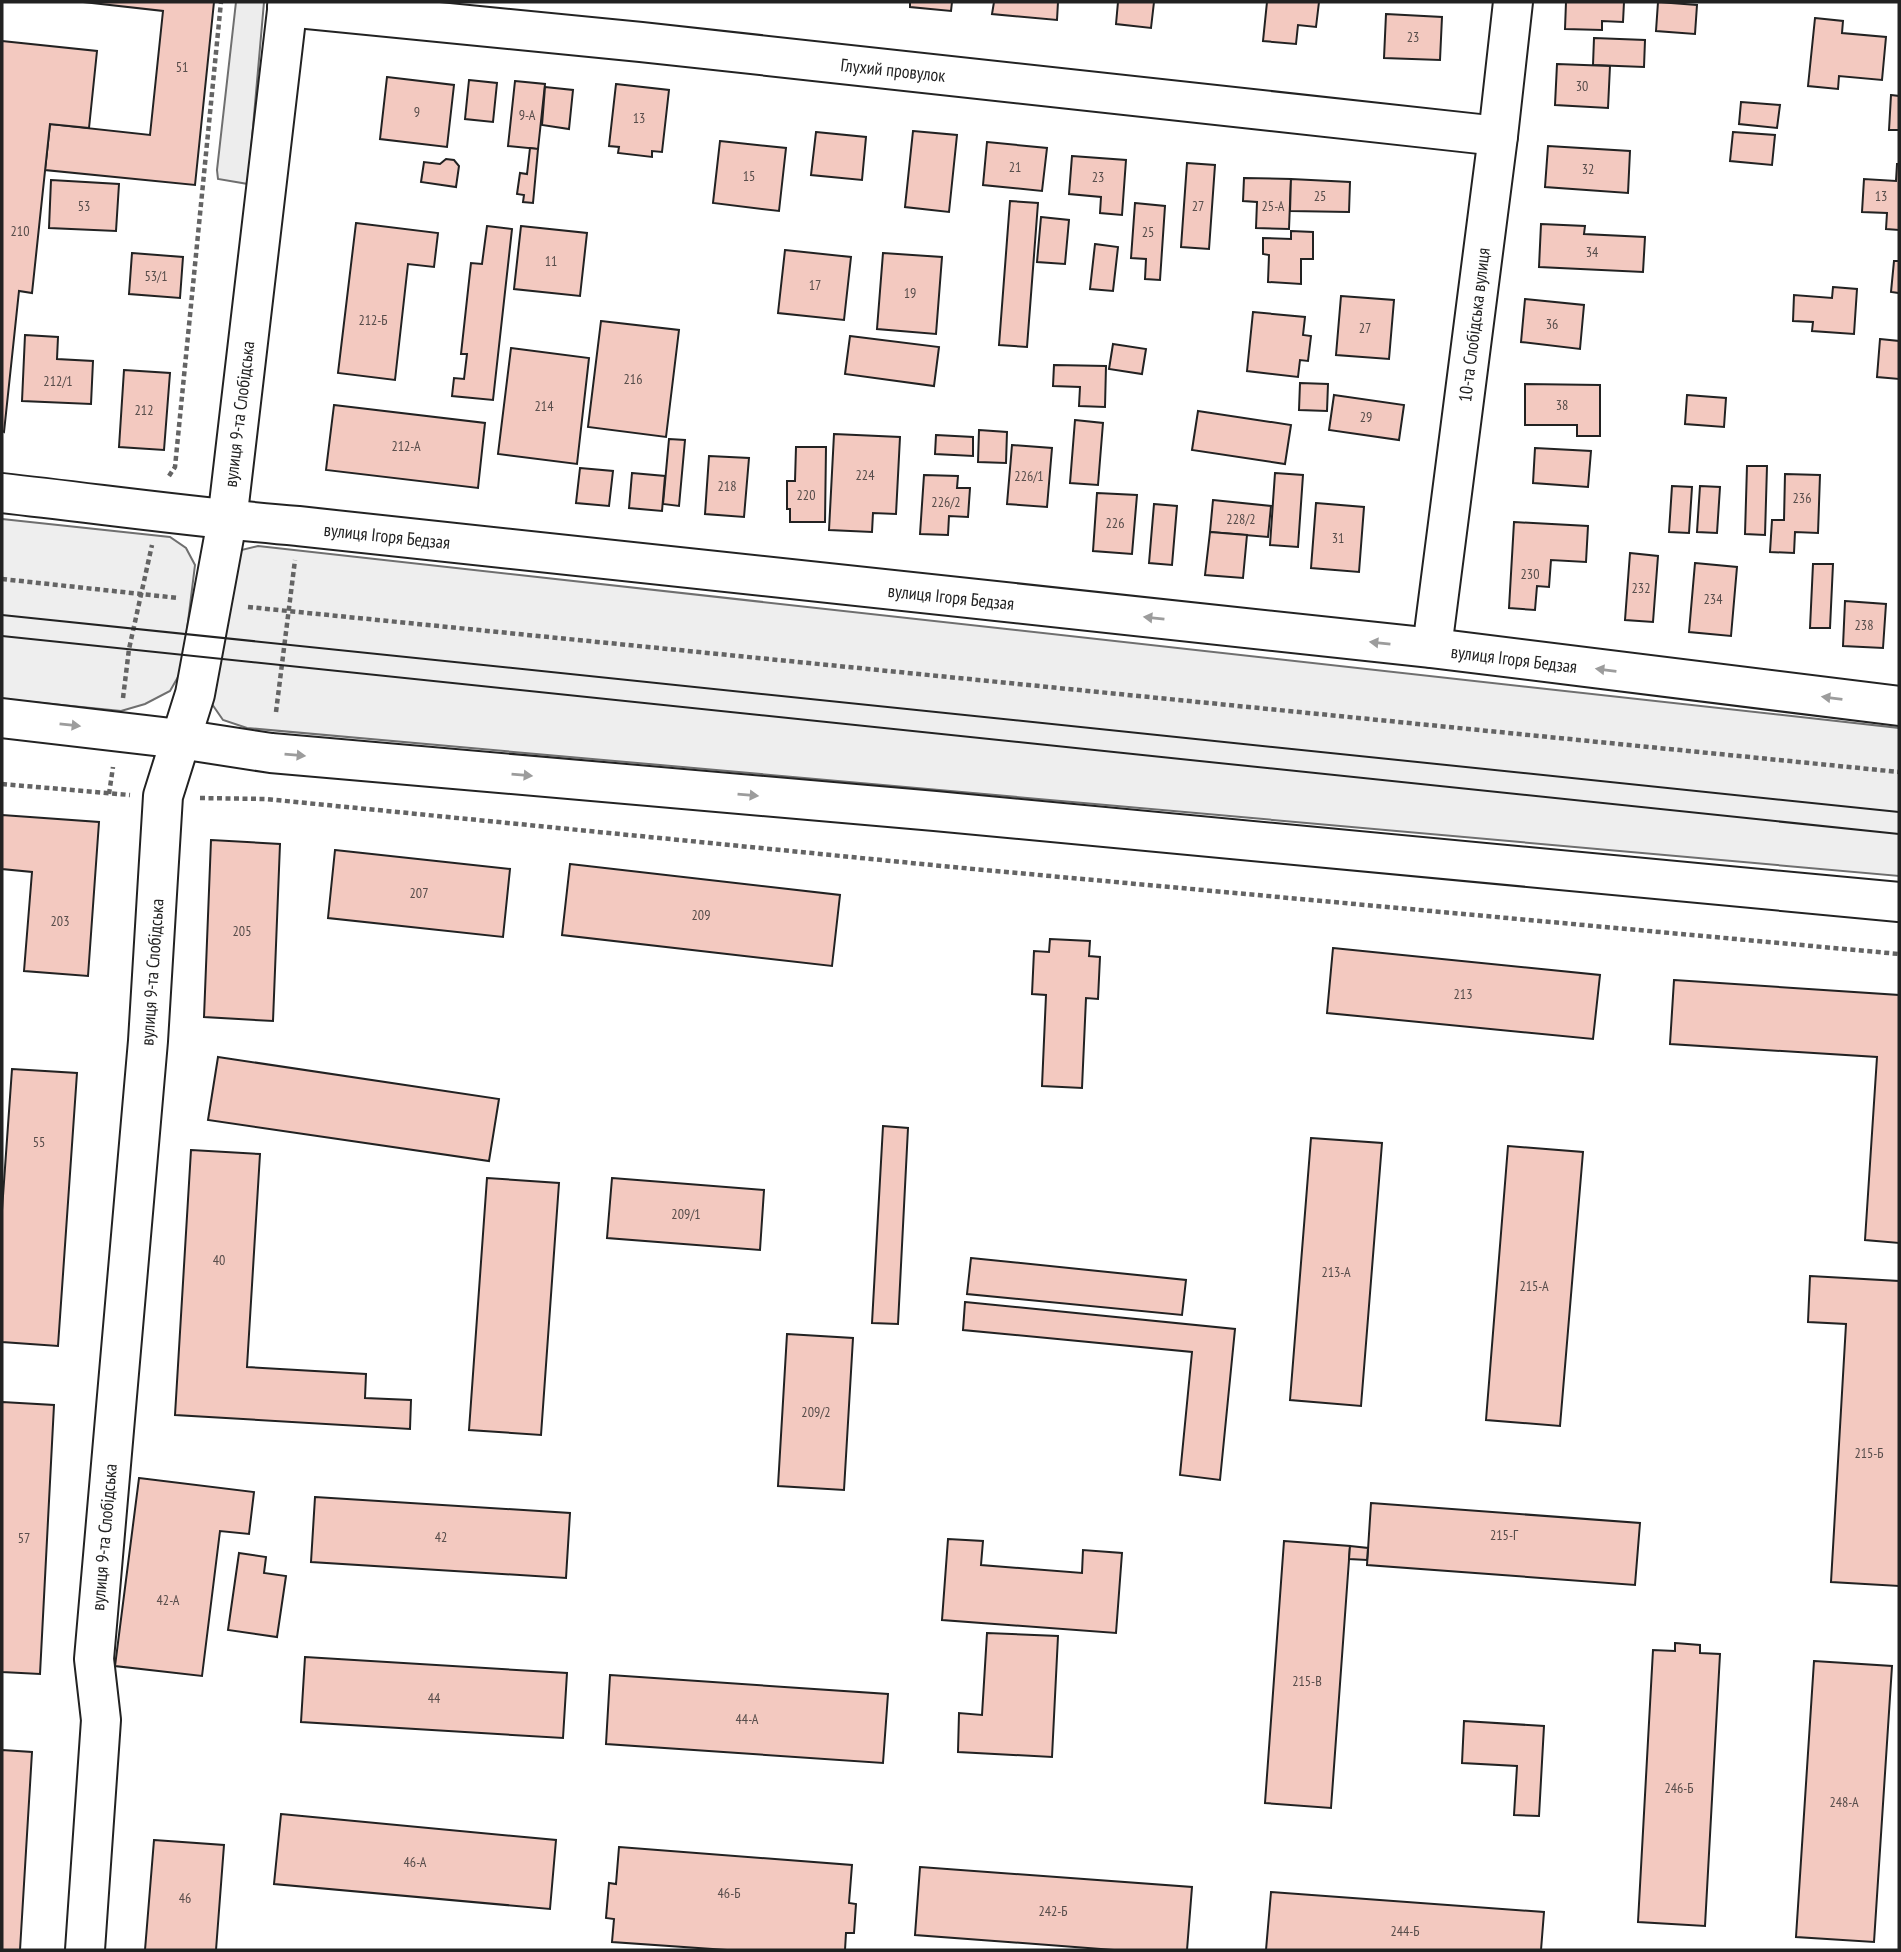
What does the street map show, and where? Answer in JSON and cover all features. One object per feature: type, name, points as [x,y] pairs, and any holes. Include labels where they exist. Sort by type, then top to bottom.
[{"type":"street","name":"10-та Слобідська вулиця","points":[[1432,648],[1513,2]]},
{"type":"street","name":"Глухий провулок","points":[[288,4],[1498,136]]},
{"type":"street","name":"вулиця 9-та Слобідська","points":[[85,1950],[101,1720],[94,1658],[148,1041],[163,796],[195,694],[227,521],[288,4]]},
{"type":"street","name":"вулиця Ігоря Бедзая","points":[[2,493],[227,521],[298,526],[1432,648],[1899,706]]},
{"type":"street","points":[[2,718],[180,739],[271,753],[949,812],[1899,902]]},
{"type":"path","points":[[168,477],[175,467],[220,2]]},
{"type":"path","points":[[121,711],[129,649],[154,534]]},
{"type":"path","points":[[276,712],[296,553]]},
{"type":"path","points":[[2,579],[190,599]]},
{"type":"path","points":[[242,606],[1899,772]]},
{"type":"path","points":[[2,784],[109,794],[114,754]]},
{"type":"path","points":[[188,798],[266,799],[938,865],[1899,954]]},
{"type":"shaded area","points":[[236,2],[264,2],[248,184],[218,179],[217,170]]},
{"type":"shaded area","points":[[2,519],[170,537],[186,548],[195,565],[182,670],[170,691],[145,704],[121,711],[2,699]]},
{"type":"shaded area","points":[[258,546],[1899,728],[1899,876],[247,728],[223,720],[203,691],[233,552]]},
{"type":"building","points":[[83,2],[214,2],[195,185],[45,170],[50,124],[150,135],[163,11]]},
{"type":"building","points":[[910,2],[952,2],[951,11],[910,7]]},
{"type":"building","points":[[994,2],[1058,2],[1057,20],[992,14]]},
{"type":"building","points":[[1118,2],[1154,2],[1151,28],[1116,24]]},
{"type":"building","points":[[1267,2],[1319,2],[1316,27],[1298,25],[1296,44],[1263,41]]},
{"type":"building","points":[[1566,2],[1624,2],[1623,22],[1602,21],[1602,30],[1565,29]]},
{"type":"building","points":[[1658,2],[1697,5],[1695,34],[1656,31]]},
{"type":"building","points":[[1386,14],[1442,17],[1440,60],[1384,58]]},
{"type":"building","points":[[1815,18],[1843,21],[1842,33],[1886,37],[1882,80],[1839,76],[1838,89],[1808,86]]},
{"type":"building","points":[[1594,38],[1645,40],[1644,67],[1593,65]]},
{"type":"building","points":[[2,41],[97,51],[89,128],[50,124],[32,293],[19,291],[4,432],[2,431]]},
{"type":"building","points":[[1557,64],[1610,66],[1608,108],[1555,105]]},
{"type":"building","points":[[387,77],[454,85],[447,147],[380,139]]},
{"type":"building","points":[[469,80],[497,83],[493,122],[465,119]]},
{"type":"building","points":[[515,81],[545,84],[538,149],[508,146]]},
{"type":"building","points":[[616,84],[669,90],[662,152],[652,151],[652,157],[618,153],[619,147],[609,146]]},
{"type":"building","points":[[545,87],[573,90],[569,129],[542,125]]},
{"type":"building","points":[[1891,95],[1899,96],[1899,130],[1889,130]]},
{"type":"building","points":[[1741,102],[1780,105],[1777,128],[1739,124]]},
{"type":"building","points":[[913,131],[957,135],[949,212],[905,207]]},
{"type":"building","points":[[816,132],[866,137],[862,180],[811,175]]},
{"type":"building","points":[[1733,132],[1775,135],[1772,165],[1730,161]]},
{"type":"building","points":[[720,141],[786,148],[779,211],[713,203]]},
{"type":"building","points":[[987,142],[1047,148],[1042,191],[983,185]]},
{"type":"building","points":[[1548,146],[1630,151],[1628,193],[1545,187]]},
{"type":"building","points":[[530,148],[538,149],[533,203],[523,202],[524,195],[517,194],[520,173],[527,174]]},
{"type":"building","points":[[1072,156],[1126,160],[1122,215],[1100,213],[1101,197],[1069,194]]},
{"type":"building","points":[[446,159],[454,160],[459,166],[456,187],[421,182],[424,162],[440,164]]},
{"type":"building","points":[[1187,163],[1215,165],[1209,249],[1181,247]]},
{"type":"building","points":[[1897,164],[1899,230],[1886,229],[1887,213],[1862,212],[1864,179],[1896,181]]},
{"type":"building","points":[[1244,178],[1291,179],[1289,229],[1256,228],[1257,202],[1243,201]]},
{"type":"building","points":[[1291,179],[1350,182],[1349,212],[1290,211]]},
{"type":"building","points":[[51,180],[119,184],[116,231],[49,228]]},
{"type":"building","points":[[1010,201],[1038,203],[1027,347],[999,345]]},
{"type":"building","points":[[1135,203],[1165,206],[1160,280],[1145,279],[1146,259],[1131,258]]},
{"type":"building","points":[[1041,217],[1069,220],[1065,264],[1037,262]]},
{"type":"building","points":[[356,223],[438,233],[434,267],[408,264],[395,380],[338,373]]},
{"type":"building","points":[[1541,224],[1585,226],[1584,234],[1645,237],[1643,272],[1539,267]]},
{"type":"building","points":[[487,226],[512,229],[493,400],[452,396],[454,378],[464,379],[467,354],[461,354],[471,263],[482,264]]},
{"type":"building","points":[[521,226],[587,233],[580,296],[514,289]]},
{"type":"building","points":[[1291,231],[1313,232],[1313,259],[1301,259],[1301,284],[1268,282],[1269,255],[1263,254],[1263,238],[1291,239]]},
{"type":"building","points":[[1095,244],[1118,247],[1113,291],[1090,289]]},
{"type":"building","points":[[785,250],[851,257],[844,320],[778,313]]},
{"type":"building","points":[[132,253],[183,257],[180,298],[129,294]]},
{"type":"building","points":[[883,253],[942,257],[936,334],[877,329]]},
{"type":"building","points":[[1894,261],[1899,261],[1899,293],[1891,292]]},
{"type":"building","points":[[1833,287],[1857,289],[1854,334],[1812,331],[1813,322],[1793,321],[1794,295],[1832,298]]},
{"type":"building","points":[[1341,296],[1394,300],[1389,359],[1336,355]]},
{"type":"building","points":[[1525,299],[1584,305],[1580,349],[1521,342]]},
{"type":"building","points":[[1253,312],[1305,317],[1303,335],[1311,336],[1308,361],[1300,360],[1298,377],[1247,371]]},
{"type":"building","points":[[601,321],[679,330],[666,437],[588,427]]},
{"type":"building","points":[[25,335],[58,337],[57,359],[93,361],[91,404],[22,401]]},
{"type":"building","points":[[850,336],[939,347],[934,386],[845,374]]},
{"type":"building","points":[[1880,339],[1899,341],[1899,379],[1877,377]]},
{"type":"building","points":[[1113,344],[1146,349],[1142,374],[1109,369]]},
{"type":"building","points":[[511,348],[589,358],[577,464],[498,454]]},
{"type":"building","points":[[1054,365],[1106,366],[1105,407],[1079,406],[1080,387],[1053,386]]},
{"type":"building","points":[[124,370],[170,373],[164,450],[119,447]]},
{"type":"building","points":[[1300,383],[1328,384],[1327,411],[1299,410]]},
{"type":"building","points":[[1525,384],[1600,385],[1600,436],[1577,436],[1577,425],[1525,425]]},
{"type":"building","points":[[1334,395],[1404,405],[1399,440],[1329,430]]},
{"type":"building","points":[[1687,395],[1726,398],[1724,427],[1685,424]]},
{"type":"building","points":[[334,405],[485,423],[478,488],[326,470]]},
{"type":"building","points":[[1198,411],[1291,425],[1285,464],[1192,450]]},
{"type":"building","points":[[1075,420],[1103,423],[1098,485],[1070,483]]},
{"type":"building","points":[[979,430],[1007,432],[1006,463],[978,462]]},
{"type":"building","points":[[834,434],[900,437],[896,514],[873,513],[872,532],[829,530]]},
{"type":"building","points":[[936,435],[973,437],[973,456],[935,454]]},
{"type":"building","points":[[669,439],[685,440],[679,506],[663,504]]},
{"type":"building","points":[[1012,445],[1052,448],[1047,507],[1007,504]]},
{"type":"building","points":[[796,447],[826,447],[825,522],[790,522],[787,481],[795,481]]},
{"type":"building","points":[[1535,448],[1591,451],[1588,487],[1533,483]]},
{"type":"building","points":[[709,456],[749,458],[744,517],[705,514]]},
{"type":"building","points":[[1747,466],[1767,466],[1765,535],[1745,534]]},
{"type":"building","points":[[580,468],[613,471],[609,506],[576,503]]},
{"type":"building","points":[[632,473],[665,476],[662,511],[629,508]]},
{"type":"building","points":[[1275,473],[1303,475],[1298,547],[1270,545]]},
{"type":"building","points":[[1785,474],[1820,475],[1818,533],[1795,532],[1794,553],[1770,552],[1772,520],[1784,520]]},
{"type":"building","points":[[924,475],[958,476],[957,488],[970,488],[968,517],[949,516],[948,535],[920,534]]},
{"type":"building","points":[[1672,486],[1692,487],[1689,533],[1669,532]]},
{"type":"building","points":[[1700,486],[1720,487],[1717,533],[1697,532]]},
{"type":"building","points":[[1097,493],[1137,495],[1132,554],[1093,551]]},
{"type":"building","points":[[1213,500],[1271,506],[1268,537],[1210,532]]},
{"type":"building","points":[[1316,503],[1364,507],[1359,572],[1311,568]]},
{"type":"building","points":[[1154,504],[1177,506],[1172,565],[1149,563]]},
{"type":"building","points":[[1514,522],[1588,526],[1586,562],[1551,560],[1549,587],[1537,586],[1535,610],[1509,608]]},
{"type":"building","points":[[1210,532],[1247,535],[1243,578],[1205,575]]},
{"type":"building","points":[[1630,553],[1658,556],[1653,622],[1625,620]]},
{"type":"building","points":[[1695,563],[1737,567],[1731,636],[1689,632]]},
{"type":"building","points":[[1813,564],[1833,564],[1830,628],[1810,628]]},
{"type":"building","points":[[1845,601],[1886,604],[1883,648],[1843,646]]},
{"type":"building","points":[[2,815],[99,822],[88,976],[24,971],[32,872],[2,869]]},
{"type":"building","points":[[211,840],[280,844],[273,1021],[204,1017]]},
{"type":"building","points":[[335,850],[510,869],[503,937],[328,918]]},
{"type":"building","points":[[570,864],[840,895],[832,966],[562,935]]},
{"type":"building","points":[[1050,939],[1090,941],[1089,956],[1100,957],[1098,999],[1086,998],[1082,1088],[1042,1086],[1046,995],[1032,994],[1034,951],[1049,952]]},
{"type":"building","points":[[1333,948],[1600,975],[1593,1039],[1327,1013]]},
{"type":"building","points":[[1674,980],[1899,995],[1899,1243],[1865,1240],[1877,1057],[1670,1044]]},
{"type":"building","points":[[218,1057],[499,1099],[489,1161],[208,1120]]},
{"type":"building","points":[[12,1069],[77,1073],[58,1346],[2,1342],[2,1210]]},
{"type":"building","points":[[883,1126],[908,1128],[898,1324],[872,1323]]},
{"type":"building","points":[[1311,1138],[1382,1143],[1361,1406],[1290,1400]]},
{"type":"building","points":[[1508,1146],[1583,1152],[1560,1426],[1486,1420]]},
{"type":"building","points":[[191,1150],[260,1154],[247,1367],[366,1374],[365,1398],[411,1400],[410,1429],[175,1415]]},
{"type":"building","points":[[487,1178],[559,1183],[541,1435],[469,1430]]},
{"type":"building","points":[[612,1178],[764,1190],[760,1250],[607,1238]]},
{"type":"building","points":[[971,1258],[1186,1280],[1182,1315],[967,1294]]},
{"type":"building","points":[[1810,1276],[1899,1281],[1899,1586],[1831,1582],[1846,1324],[1808,1322]]},
{"type":"building","points":[[965,1302],[1235,1329],[1220,1480],[1180,1475],[1192,1352],[963,1330]]},
{"type":"building","points":[[787,1334],[853,1338],[844,1490],[778,1486]]},
{"type":"building","points":[[2,1402],[54,1405],[40,1674],[2,1672]]},
{"type":"building","points":[[139,1478],[254,1492],[249,1534],[220,1531],[202,1676],[115,1666]]},
{"type":"building","points":[[315,1497],[570,1513],[566,1578],[311,1562]]},
{"type":"building","points":[[1371,1503],[1640,1523],[1635,1585],[1367,1565]]},
{"type":"building","points":[[948,1539],[983,1541],[981,1565],[1082,1573],[1083,1550],[1122,1553],[1116,1633],[942,1620]]},
{"type":"building","points":[[1284,1541],[1350,1546],[1331,1808],[1265,1803]]},
{"type":"building","points":[[1350,1546],[1368,1548],[1367,1560],[1349,1559]]},
{"type":"building","points":[[239,1553],[266,1557],[264,1573],[286,1576],[277,1637],[228,1630]]},
{"type":"building","points":[[987,1633],[1058,1636],[1052,1757],[958,1752],[959,1713],[982,1715]]},
{"type":"building","points":[[1675,1643],[1700,1645],[1700,1653],[1720,1654],[1705,1926],[1638,1922],[1653,1650],[1675,1651]]},
{"type":"building","points":[[305,1657],[567,1673],[563,1738],[301,1722]]},
{"type":"building","points":[[1814,1661],[1892,1666],[1874,1942],[1796,1937]]},
{"type":"building","points":[[610,1675],[888,1694],[883,1763],[606,1744]]},
{"type":"building","points":[[1464,1721],[1544,1726],[1539,1816],[1514,1815],[1517,1766],[1462,1763]]},
{"type":"building","points":[[2,1750],[32,1752],[20,1950],[2,1950]]},
{"type":"building","points":[[281,1814],[556,1840],[550,1909],[274,1884]]},
{"type":"building","points":[[154,1840],[224,1845],[216,1950],[145,1950]]},
{"type":"building","points":[[619,1847],[852,1865],[849,1903],[856,1904],[854,1933],[846,1933],[845,1950],[727,1950],[612,1942],[614,1919],[606,1918],[609,1883],[616,1884]]},
{"type":"building","points":[[920,1867],[1192,1887],[1187,1950],[1114,1950],[915,1935]]},
{"type":"building","points":[[1271,1892],[1544,1912],[1541,1950],[1266,1950]]},
{"type":"tram line","points":[[2,615],[1899,812]]},
{"type":"tram line","points":[[2,636],[1899,834]]}]
